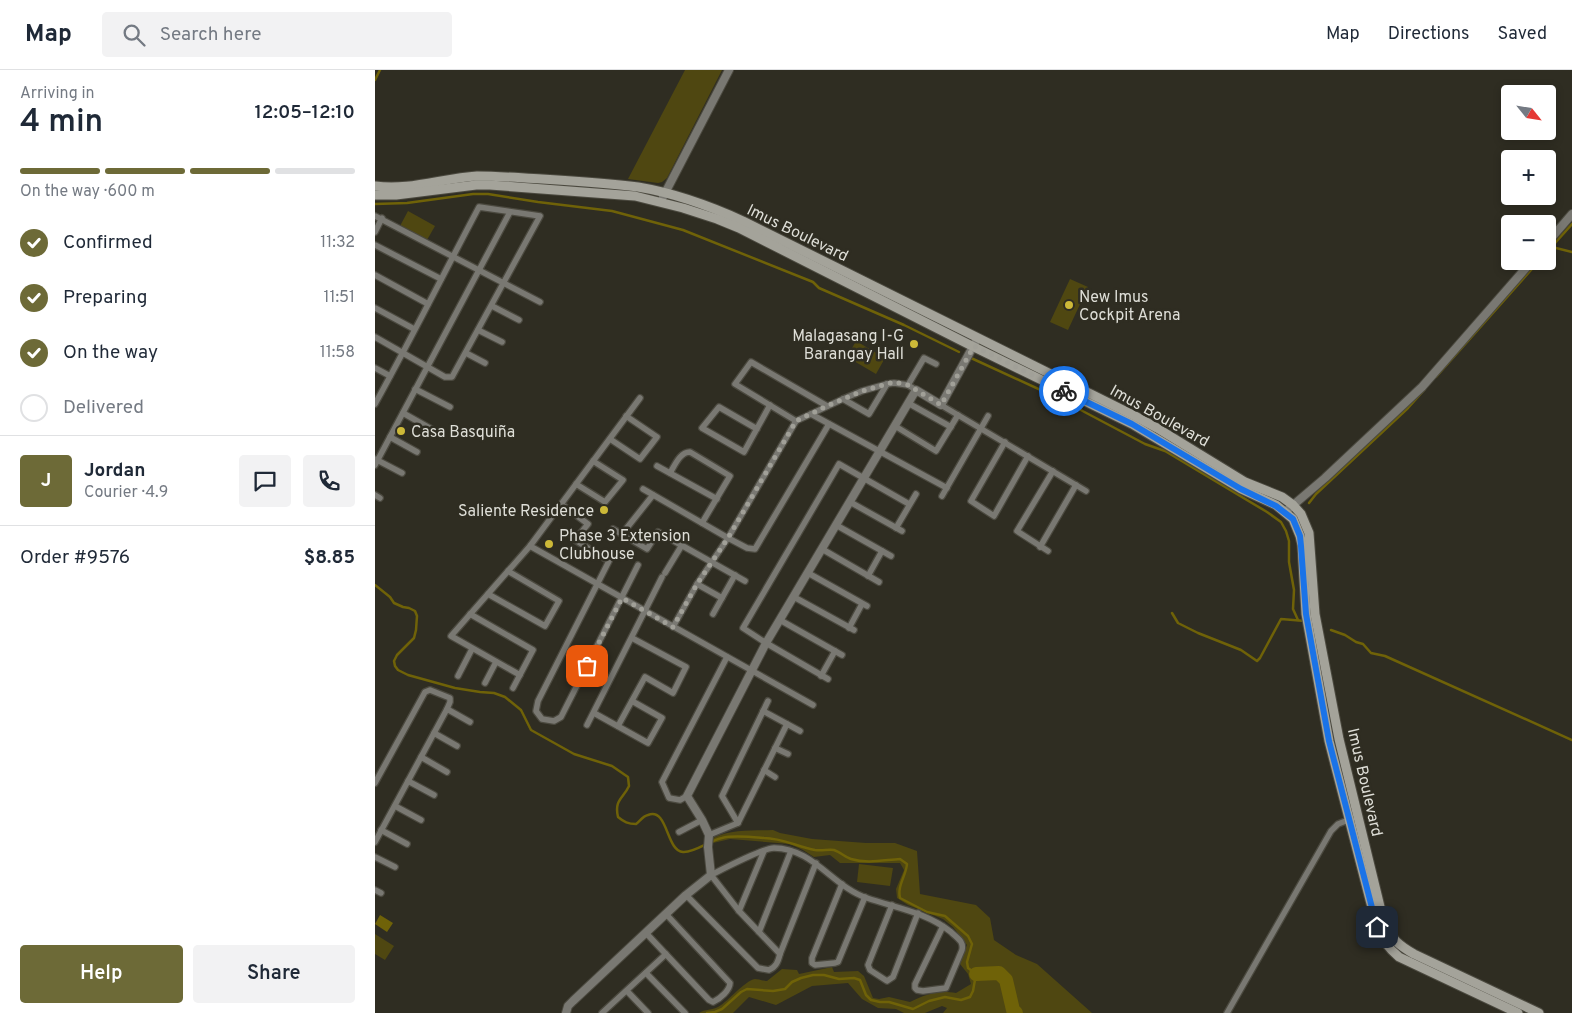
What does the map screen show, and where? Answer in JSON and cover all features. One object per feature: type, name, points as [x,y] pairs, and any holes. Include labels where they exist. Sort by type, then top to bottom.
[{"type":"main road","name":"Imus Boulevard","points":[[375,186],[397,187],[475,176],[568,180],[639,188],[663,197],[712,208],[743,221],[1132,424],[1241,489],[1285,512],[1293,519],[1300,536],[1306,614],[1329,741],[1354,818],[1384,923],[1389,933],[1395,942],[1415,954],[1539,1013]]},
{"type":"main road","name":"Imus Boulevard","points":[[375,195],[396,195],[490,185],[663,197]]},
{"type":"main road","name":"Imus Boulevard","points":[[976,343],[1143,420],[1245,482],[1282,497],[1301,514],[1309,533],[1315,614],[1354,818],[1381,939],[1399,957],[1518,1013]]},
{"type":"street","points":[[663,197],[729,70]]},
{"type":"street","points":[[375,337],[403,352],[428,366],[445,377],[452,377],[540,216],[479,207],[403,352],[376,401]]},
{"type":"street","points":[[402,473],[376,461],[403,414],[510,212]]},
{"type":"street","points":[[375,216],[540,302]]},
{"type":"street","points":[[1556,233],[1571,217]]},
{"type":"street","points":[[375,232],[382,218]]},
{"type":"street","points":[[375,245],[441,279]]},
{"type":"street","points":[[1285,512],[1325,478],[1422,387],[1524,270]]},
{"type":"street","points":[[375,275],[428,304]]},
{"type":"street","points":[[492,306],[519,320]]},
{"type":"street","points":[[375,308],[415,329]]},
{"type":"street","points":[[478,330],[502,342]]},
{"type":"street","points":[[941,405],[976,343]]},
{"type":"street","points":[[466,353],[485,363]]},
{"type":"street","points":[[908,385],[924,358],[936,364]]},
{"type":"street","points":[[796,421],[735,384],[751,362],[827,406]]},
{"type":"street","points":[[375,368],[390,376]]},
{"type":"street","points":[[673,627],[697,584],[728,538],[796,421],[862,391],[894,382],[908,385],[1086,491]]},
{"type":"street","points":[[843,399],[869,414],[887,384]]},
{"type":"street","points":[[415,389],[450,407]]},
{"type":"street","points":[[727,656],[662,782],[669,798],[680,800],[687,796],[766,643],[916,390]]},
{"type":"street","points":[[520,675],[451,636],[530,546],[640,398]]},
{"type":"street","points":[[908,403],[951,427]]},
{"type":"street","points":[[757,429],[719,407],[703,428],[744,452],[771,406]]},
{"type":"street","points":[[403,414],[433,430]]},
{"type":"street","points":[[811,414],[947,488]]},
{"type":"street","points":[[895,426],[936,451],[958,415]]},
{"type":"street","points":[[610,439],[641,459],[657,437],[626,416]]},
{"type":"street","points":[[942,496],[988,416]]},
{"type":"street","points":[[643,490],[728,538],[747,548],[755,549],[829,424]]},
{"type":"street","points":[[390,437],[417,452]]},
{"type":"street","points":[[1005,442],[971,501],[994,516],[1028,456]]},
{"type":"street","points":[[670,473],[683,453],[691,452],[730,476],[702,523]]},
{"type":"street","points":[[576,484],[605,502],[623,480],[593,461]]},
{"type":"street","points":[[828,679],[743,628],[839,464],[909,504]]},
{"type":"street","points":[[657,466],[717,499]]},
{"type":"street","points":[[1048,551],[1017,532],[1053,471]]},
{"type":"street","points":[[1040,547],[1076,485]]},
{"type":"street","points":[[896,528],[915,494]]},
{"type":"street","points":[[622,534],[653,495]]},
{"type":"street","points":[[850,502],[902,531]]},
{"type":"street","points":[[561,504],[588,524],[575,540],[609,560],[538,702],[536,711],[542,719],[554,721],[561,717],[638,565]]},
{"type":"street","points":[[836,525],[891,556]]},
{"type":"street","points":[[613,529],[647,549],[658,532],[745,581]]},
{"type":"street","points":[[587,725],[663,575],[682,545]]},
{"type":"street","points":[[530,546],[813,705]]},
{"type":"street","points":[[822,550],[879,582]]},
{"type":"street","points":[[868,576],[882,551]]},
{"type":"street","points":[[488,594],[545,626],[559,601],[508,571]]},
{"type":"street","points":[[794,597],[851,629],[865,605],[808,573]]},
{"type":"street","points":[[713,614],[735,575]]},
{"type":"street","points":[[697,584],[722,598]]},
{"type":"street","points":[[470,614],[533,650],[513,688]]},
{"type":"street","points":[[780,620],[842,655]]},
{"type":"street","points":[[618,726],[645,677],[673,693],[686,667],[632,638]]},
{"type":"street","points":[[458,676],[472,649]]},
{"type":"street","points":[[821,676],[835,651]]},
{"type":"street","points":[[485,682],[496,662]]},
{"type":"street","points":[[375,783],[425,692],[430,690],[450,698],[447,709],[375,842]]},
{"type":"street","points":[[594,713],[648,743],[662,718],[632,701]]},
{"type":"street","points":[[738,823],[722,796],[768,701]]},
{"type":"street","points":[[447,709],[470,722]]},
{"type":"street","points":[[763,711],[800,731]]},
{"type":"street","points":[[708,841],[738,823],[787,724]]},
{"type":"street","points":[[434,733],[457,746]]},
{"type":"street","points":[[775,748],[788,754]]},
{"type":"street","points":[[421,757],[447,772]]},
{"type":"street","points":[[764,770],[775,776]]},
{"type":"street","points":[[408,781],[434,795]]},
{"type":"street","points":[[687,796],[702,820],[708,841],[711,875],[739,911],[781,954]]},
{"type":"street","points":[[395,806],[421,820]]},
{"type":"street","points":[[1227,1013],[1331,831],[1338,824],[1354,818]]},
{"type":"street","points":[[679,832],[702,820]]},
{"type":"street","points":[[381,830],[407,844]]},
{"type":"street","points":[[566,1013],[568,1006],[573,1001],[686,895],[711,875],[773,848],[791,851],[816,863],[842,884],[865,897],[918,913],[943,926],[960,940],[963,947],[948,985],[943,989],[917,990],[915,984],[943,926]]},
{"type":"street","points":[[739,911],[764,851]]},
{"type":"street","points":[[759,932],[791,851]]},
{"type":"street","points":[[375,856],[395,867]]},
{"type":"street","points":[[686,895],[758,968],[769,970],[777,964],[816,863]]},
{"type":"street","points":[[842,884],[812,958],[812,963],[815,965],[839,962],[865,897]]},
{"type":"street","points":[[892,905],[868,965],[871,970],[887,981],[893,977],[918,913]]},
{"type":"street","points":[[646,933],[711,1001],[717,1000],[730,987],[729,981],[666,914]]},
{"type":"street","points":[[606,1012],[666,954]]},
{"type":"street","points":[[646,973],[685,1013]]},
{"type":"street","points":[[627,991],[648,1013]]},
{"type":"shaded area","points":[[685,70],[722,70],[667,178],[658,183],[628,179]]},
{"type":"shaded area","points":[[408,211],[435,226],[427,240],[400,226]]},
{"type":"shaded area","name":"New Imus Cockpit Arena","points":[[1070,279],[1088,287],[1068,330],[1050,322]]},
{"type":"shaded area","points":[[856,341],[885,358],[876,374],[847,357]]},
{"type":"shaded area","points":[[773,830],[812,839],[895,843],[917,851],[920,894],[976,905],[990,918],[994,940],[1016,955],[1037,964],[1092,1013],[943,1013],[947,1008],[942,1006],[925,1013],[904,1013],[896,1009],[878,1008],[862,999],[848,983],[812,986],[776,1005],[749,997],[733,1013],[699,1013],[718,1007],[751,981],[755,979],[767,981],[782,969],[797,970],[799,974],[832,967],[834,972],[858,971],[864,976],[873,998],[889,997],[910,1002],[932,993],[956,993],[971,984],[968,974],[960,964],[967,945],[953,927],[943,919],[908,905],[897,898],[896,889],[904,870],[900,863],[840,863],[830,855],[814,857],[790,844],[730,839],[713,843],[713,838],[727,833]]},
{"type":"shaded area","points":[[859,864],[893,868],[890,886],[857,882]]},
{"type":"shaded area","points":[[380,915],[393,923],[387,932],[375,924]]},
{"type":"shaded area","points":[[375,934],[394,946],[385,960],[375,954]]},
{"type":"waterway","points":[[375,80],[380,70]]},
{"type":"waterway","points":[[375,204],[407,203],[473,194],[488,194],[612,211],[683,230],[813,282],[819,288],[904,325],[959,352]]},
{"type":"waterway","points":[[1556,242],[1572,224]]},
{"type":"waterway","points":[[1556,248],[1572,252]]},
{"type":"waterway","points":[[1436,377],[1531,270]]},
{"type":"waterway","points":[[971,358],[1058,398],[1145,444],[1165,451],[1281,522],[1289,541],[1289,562],[1294,590],[1293,609],[1298,620]]},
{"type":"waterway","points":[[1309,503],[1316,494],[1408,408],[1425,389]]},
{"type":"waterway","points":[[375,585],[390,597],[394,603],[415,611],[417,616],[414,638],[397,655],[394,661],[398,670],[408,675],[455,688],[494,693],[505,697],[521,710],[531,730],[574,754],[612,766],[628,777],[629,786],[617,807],[618,817],[624,821],[636,824],[645,816],[655,814],[660,817],[673,845],[677,850],[683,852],[692,851],[722,838],[743,836],[777,839],[815,850],[834,850],[849,858],[863,861],[900,859],[907,864],[900,889],[900,898],[927,912],[945,916],[968,936],[972,944],[967,962],[968,968],[976,974],[973,991],[970,997],[961,1000],[945,997],[929,1001],[913,1009],[889,1002],[871,1000],[866,995],[860,980],[813,975],[792,982],[785,989],[773,991],[747,989],[722,1009],[707,1013]]},
{"type":"waterway","points":[[1172,613],[1178,623],[1241,650],[1257,661],[1281,619],[1305,621]]},
{"type":"waterway","points":[[1331,630],[1363,644],[1371,653],[1385,656],[1572,740]]},
{"type":"waterway","points":[[976,974],[999,973],[1006,980],[1013,1010],[1016,1013]]},
{"type":"way so far","points":[[587,666],[622,598],[673,627],[697,584],[728,538],[796,421],[862,391],[894,382],[908,385],[941,405],[974,346],[1064,391]]},
{"type":"place","name":"New Imus Cockpit Arena","points":[[1069,305]]},
{"type":"place","name":"Malagasang I-G Barangay Hall","points":[[914,344]]},
{"type":"place","name":"Casa Basquiña","points":[[401,431]]},
{"type":"place","name":"Saliente Residence","points":[[604,510]]},
{"type":"place","name":"Phase 3 Extension Clubhouse","points":[[549,544]]},
{"type":"route","points":[[1064,391],[1153,435],[1241,489],[1276,506],[1293,519],[1300,536],[1306,614],[1329,741],[1377,927]]}]
